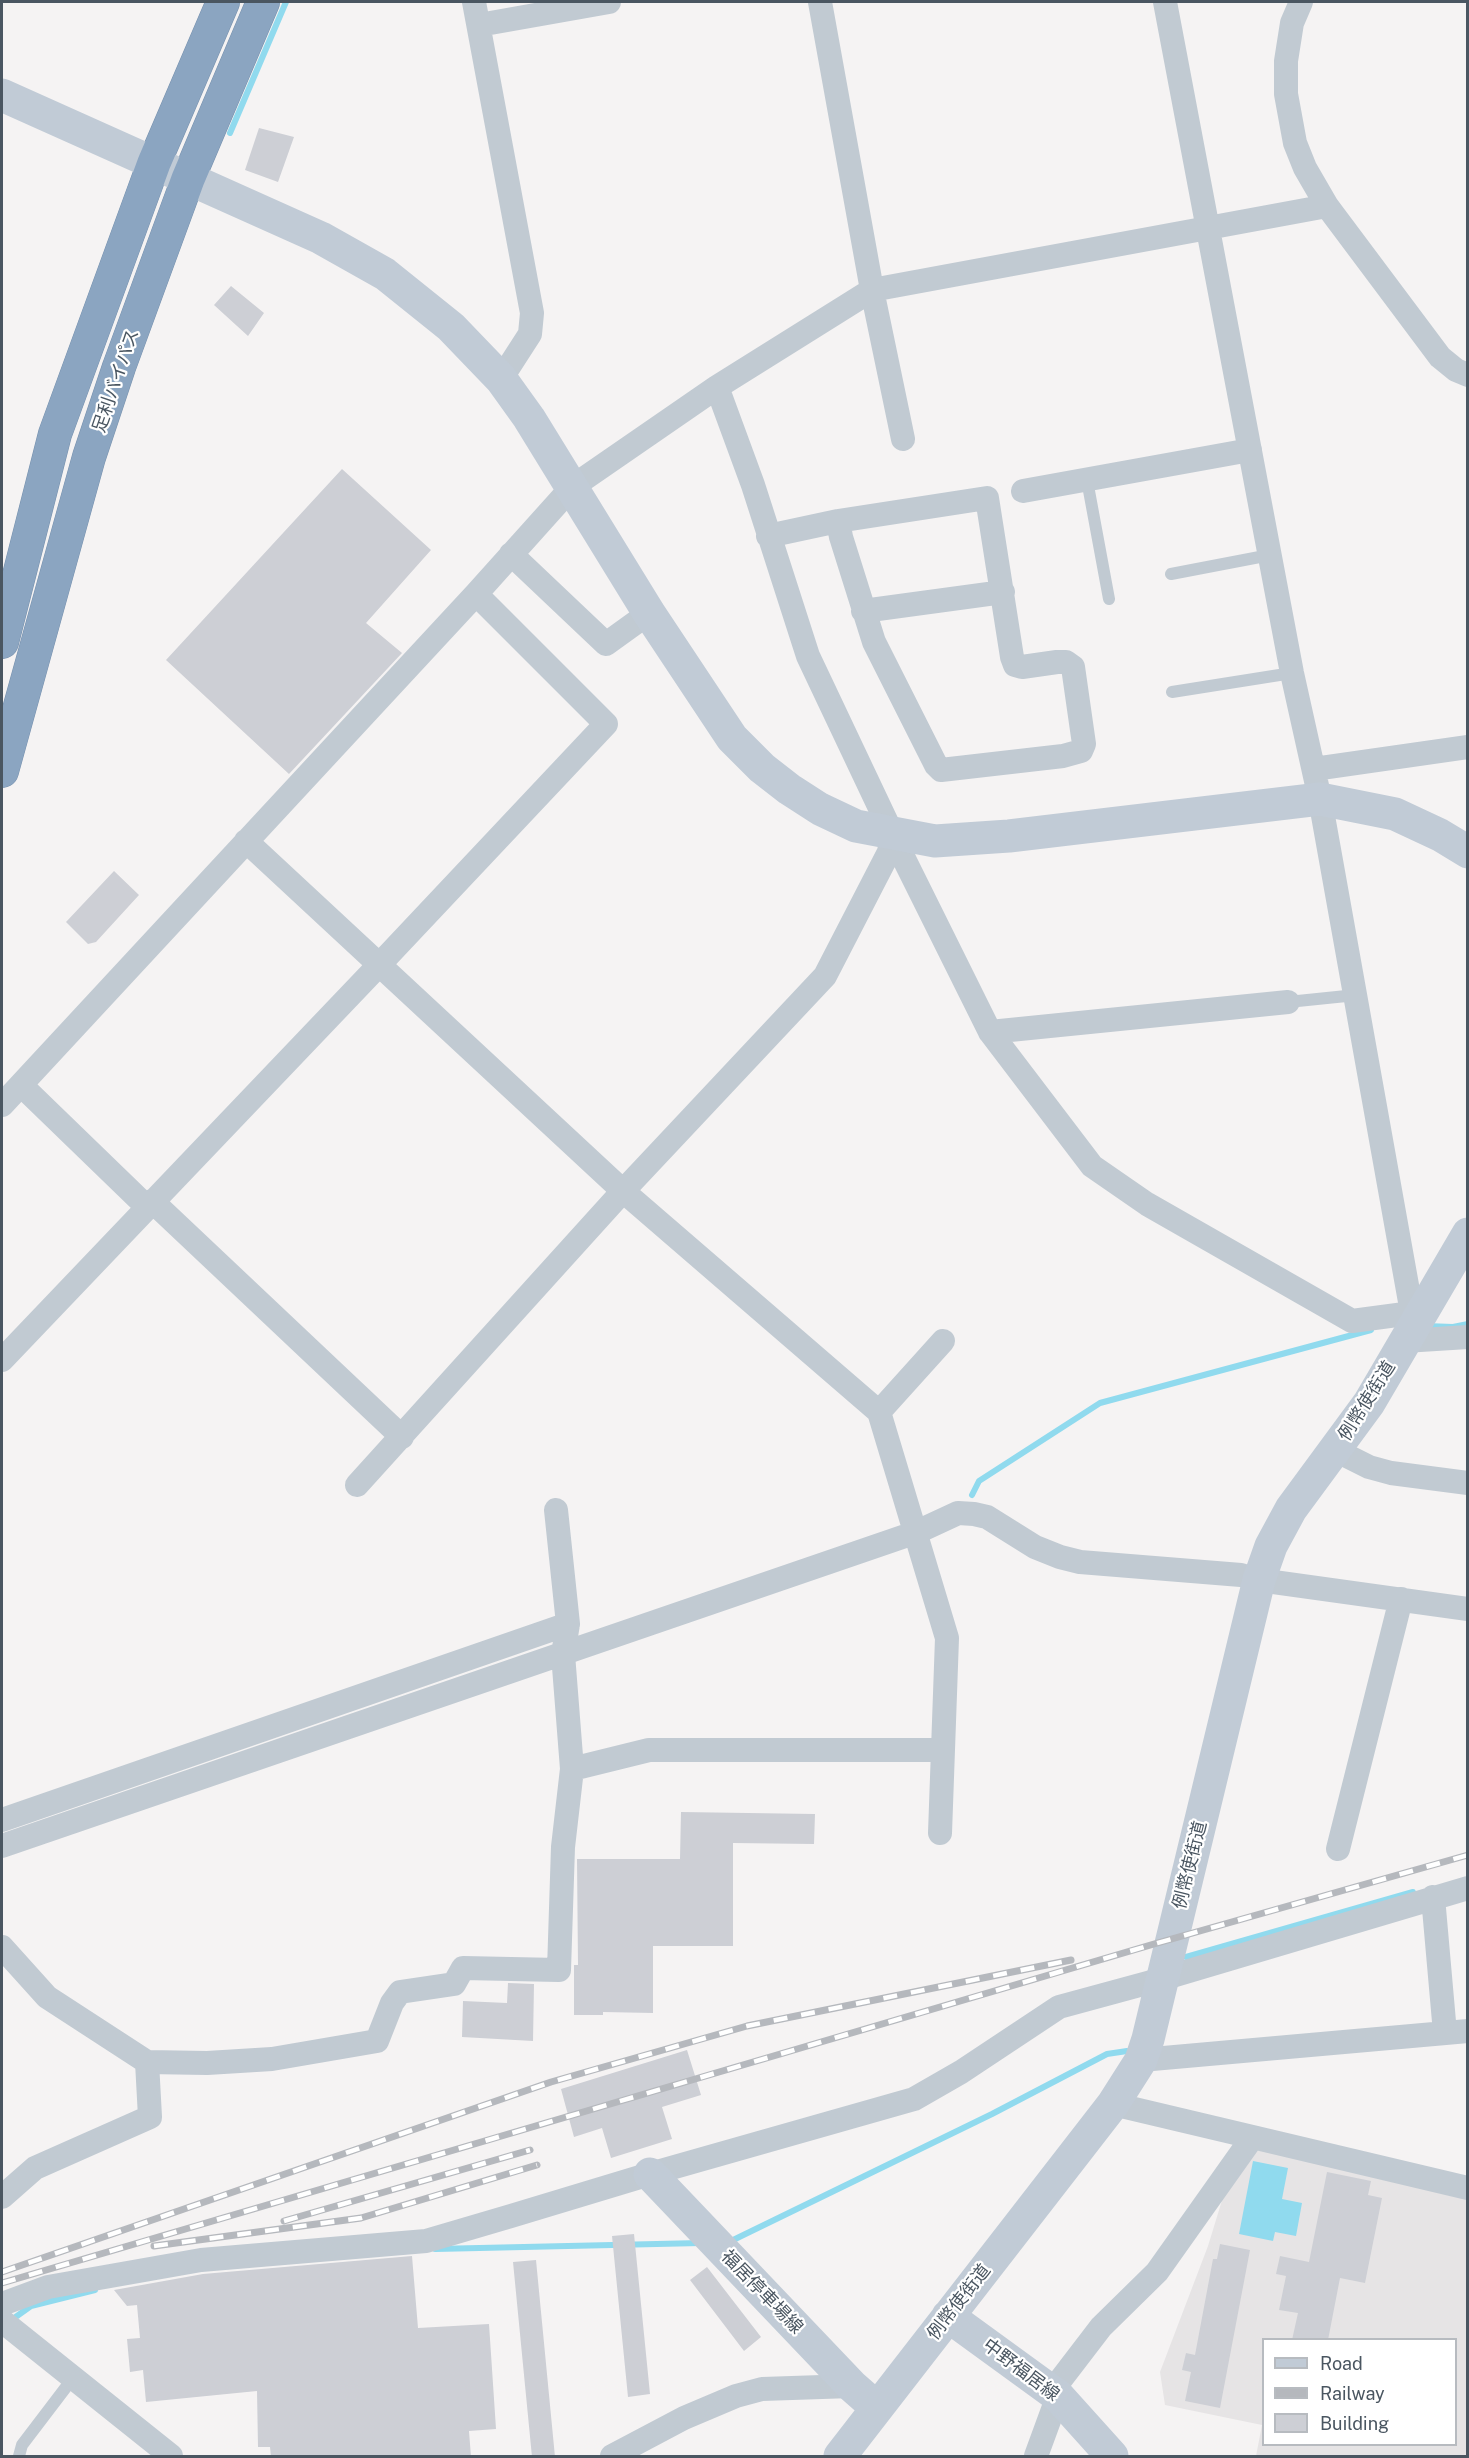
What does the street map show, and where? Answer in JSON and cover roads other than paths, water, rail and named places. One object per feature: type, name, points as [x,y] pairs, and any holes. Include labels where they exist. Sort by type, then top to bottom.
[{"type":"highway","points":[[2,642],[54,434],[154,163],[223,2]]},
{"type":"highway","name":"足利バイパス","points":[[2,771],[89,457],[119,367],[188,179],[263,2]]},
{"type":"main road","points":[[2,95],[321,238],[385,274],[451,327],[501,379],[529,418],[650,613],[732,738],[762,768],[820,809],[856,826],[934,841],[1009,836],[1317,784],[1395,814],[1440,835],[1467,852]]},
{"type":"main road","name":"例幣使街道","points":[[840,2457],[1113,2103],[1141,2060],[1259,1580],[1270,1546],[1279,1529],[1369,1403],[1409,1329],[1467,1234]]},
{"type":"main road","name":"福居停車場線","points":[[650,2174],[852,2386],[877,2408]]},
{"type":"main road","name":"中野福居線","points":[[948,2316],[1055,2393],[1112,2457]]},
{"type":"street","points":[[501,379],[530,334],[532,313],[477,13],[609,2]]},
{"type":"street","points":[[820,2],[872,290],[903,439]]},
{"type":"street","points":[[1165,2],[1292,673],[1317,784],[1356,995],[1409,1329]]},
{"type":"street","points":[[1301,2],[1292,23],[1286,61],[1286,94],[1295,143],[1305,168],[1327,206],[1440,357],[1456,370],[1467,375]]},
{"type":"street","points":[[2,1105],[476,594],[572,487],[717,387],[872,290],[1327,206]]},
{"type":"street","points":[[717,387],[753,485],[808,656],[892,833],[990,1032],[1092,1167],[1147,1204],[1352,1321],[1467,1337]]},
{"type":"street","points":[[1023,491],[1250,450]]},
{"type":"street","points":[[768,536],[838,520],[987,498],[1012,657],[1016,665],[1022,667],[1066,662],[1073,667],[1084,744],[1081,751],[1063,756],[941,770],[936,765],[878,653],[863,611],[838,520]]},
{"type":"street","points":[[511,554],[606,644],[650,613]]},
{"type":"street","points":[[863,611],[1003,592]]},
{"type":"street","points":[[2,1360],[380,965],[606,724],[476,594]]},
{"type":"street","points":[[1317,784],[1467,747]]},
{"type":"street","points":[[357,1485],[623,1191],[825,976],[889,852],[892,833]]},
{"type":"street","points":[[246,841],[623,1191],[879,1412],[917,1532],[947,1638],[940,1833]]},
{"type":"street","points":[[990,1032],[1288,1002]]},
{"type":"street","points":[[21,1084],[402,1437]]},
{"type":"street","points":[[879,1412],[943,1341]]},
{"type":"street","points":[[1335,1450],[1369,1467],[1391,1473],[1467,1483]]},
{"type":"street","points":[[2,1947],[46,1996],[147,2062],[272,2059],[377,2041],[392,2003],[400,1992],[454,1984],[463,1968],[559,1970],[563,1847],[572,1769],[563,1654],[568,1624],[556,1510]]},
{"type":"street","points":[[2,1846],[917,1532],[958,1513],[975,1514],[1000,1524],[1035,1547],[1080,1562],[1240,1575],[1259,1580],[1467,1609]]},
{"type":"street","points":[[1338,1849],[1401,1599]]},
{"type":"street","points":[[2,1820],[568,1624]]},
{"type":"street","points":[[572,1769],[649,1750],[942,1750]]},
{"type":"street","points":[[2,2304],[48,2287],[201,2260],[426,2241],[914,2099],[961,2072],[1059,2007],[1162,1979],[1467,1887]]},
{"type":"street","points":[[1141,2060],[1456,2032],[1433,1897]]},
{"type":"street","points":[[2,2197],[35,2168],[150,2117],[147,2062]]},
{"type":"street","points":[[1113,2103],[1467,2188]]},
{"type":"street","points":[[1036,2457],[1055,2393],[1101,2327],[1157,2272],[1252,2138]]},
{"type":"street","points":[[2,2321],[171,2457]]},
{"type":"street","points":[[612,2457],[684,2418],[736,2396],[762,2389],[852,2386]]},
{"type":"lane","points":[[1087,480],[1109,599]]},
{"type":"lane","points":[[1171,574],[1270,555]]},
{"type":"lane","points":[[1172,692],[1292,673]]},
{"type":"lane","points":[[1288,1002],[1356,995]]},
{"type":"lane","points":[[19,2457],[22,2445],[73,2378]]},
{"type":"water","points":[[1253,2161],[1288,2168],[1282,2199],[1302,2203],[1296,2236],[1275,2232],[1273,2241],[1239,2234]]},
{"type":"waterway","points":[[230,133],[286,2]]},
{"type":"waterway","points":[[1426,1326],[1453,1327],[1468,1324]]},
{"type":"waterway","points":[[972,1495],[979,1481],[1100,1403],[1371,1330]]},
{"type":"waterway","points":[[1186,1957],[1413,1892]]},
{"type":"waterway","points":[[729,2242],[992,2114],[1107,2054],[1127,2051]]},
{"type":"waterway","points":[[435,2249],[701,2243]]},
{"type":"waterway","points":[[10,2321],[31,2306],[95,2290]]},
{"type":"railway","points":[[2,2283],[1154,1944],[1468,1855]]},
{"type":"railway","points":[[2,2272],[551,2082],[747,2026],[1071,1960]]},
{"type":"railway","points":[[284,2221],[530,2150]]},
{"type":"railway","points":[[154,2246],[361,2218],[537,2165]]}]
